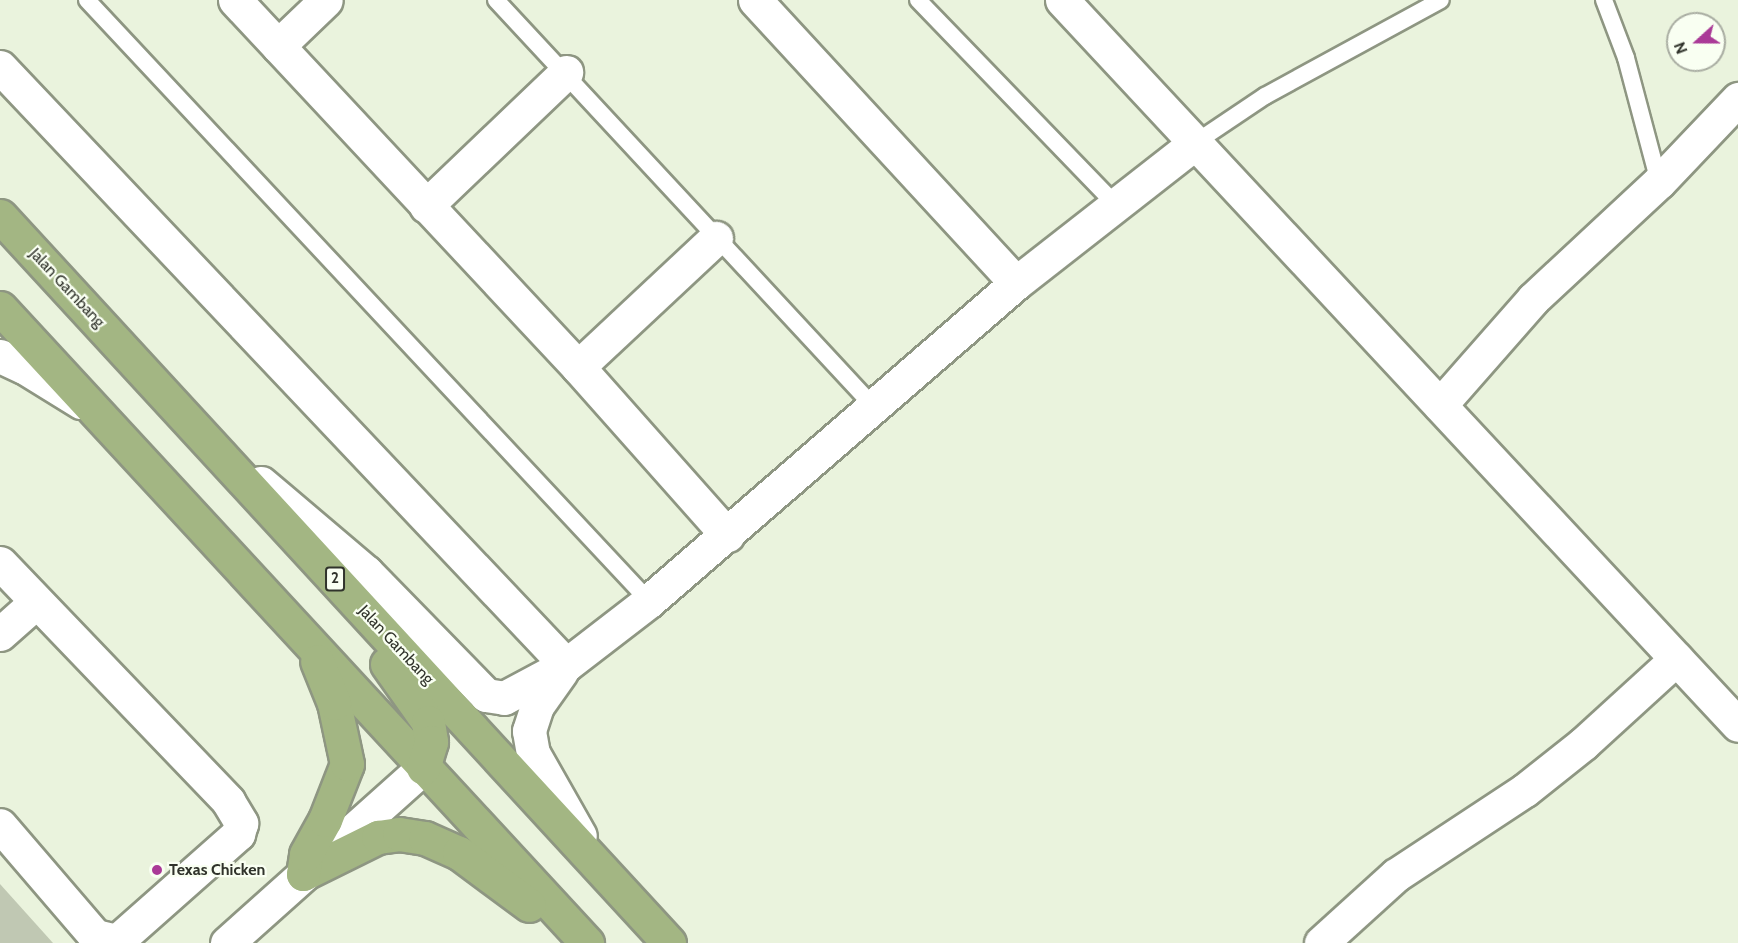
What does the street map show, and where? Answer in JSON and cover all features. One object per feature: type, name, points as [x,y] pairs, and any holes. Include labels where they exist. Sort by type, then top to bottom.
[{"type":"highway","name":"Jalan Gambang","points":[[0,216],[669,943]]},
{"type":"highway","points":[[0,308],[587,943]]},
{"type":"highway","points":[[200,432],[418,704],[428,722],[431,742],[423,768]]},
{"type":"highway","points":[[303,874],[306,854],[325,820],[347,764],[334,703],[310,643]]},
{"type":"highway","points":[[303,874],[378,837],[424,838],[459,853],[576,943]]},
{"type":"street","points":[[235,0],[578,367],[727,535]]},
{"type":"street","points":[[278,46],[326,0]]},
{"type":"street","points":[[756,0],[1016,283]]},
{"type":"street","points":[[1062,0],[1738,725]]},
{"type":"street","points":[[0,67],[566,665]]},
{"type":"street","points":[[426,206],[566,72]]},
{"type":"street","points":[[1440,405],[1533,299],[1659,182],[1738,99]]},
{"type":"street","points":[[200,432],[366,572],[486,695],[504,698],[566,665],[649,601],[875,408],[1016,283],[1118,207],[1195,143]]},
{"type":"street","points":[[578,367],[716,238]]},
{"type":"street","points":[[0,356],[24,367],[95,411]]},
{"type":"street","points":[[0,563],[228,801],[241,823],[238,834],[117,941],[95,936],[0,825]]},
{"type":"street","points":[[0,634],[36,602]]},
{"type":"street","points":[[1321,943],[1396,875],[1525,790],[1575,750],[1676,659]]},
{"type":"street","points":[[566,665],[537,706],[530,730],[533,753],[594,861]]},
{"type":"street","points":[[227,943],[423,768]]},
{"type":"lane","points":[[87,0],[649,601]]},
{"type":"lane","points":[[496,0],[566,72],[716,238],[875,408]]},
{"type":"lane","points":[[918,0],[1118,207]]},
{"type":"lane","points":[[1195,143],[1265,96],[1441,0]]},
{"type":"lane","points":[[1604,0],[1626,58],[1659,182]]},
{"type":"building","points":[[0,884],[53,943],[0,943]]},
{"type":"place","name":"Texas Chicken","points":[[157,870]]}]
